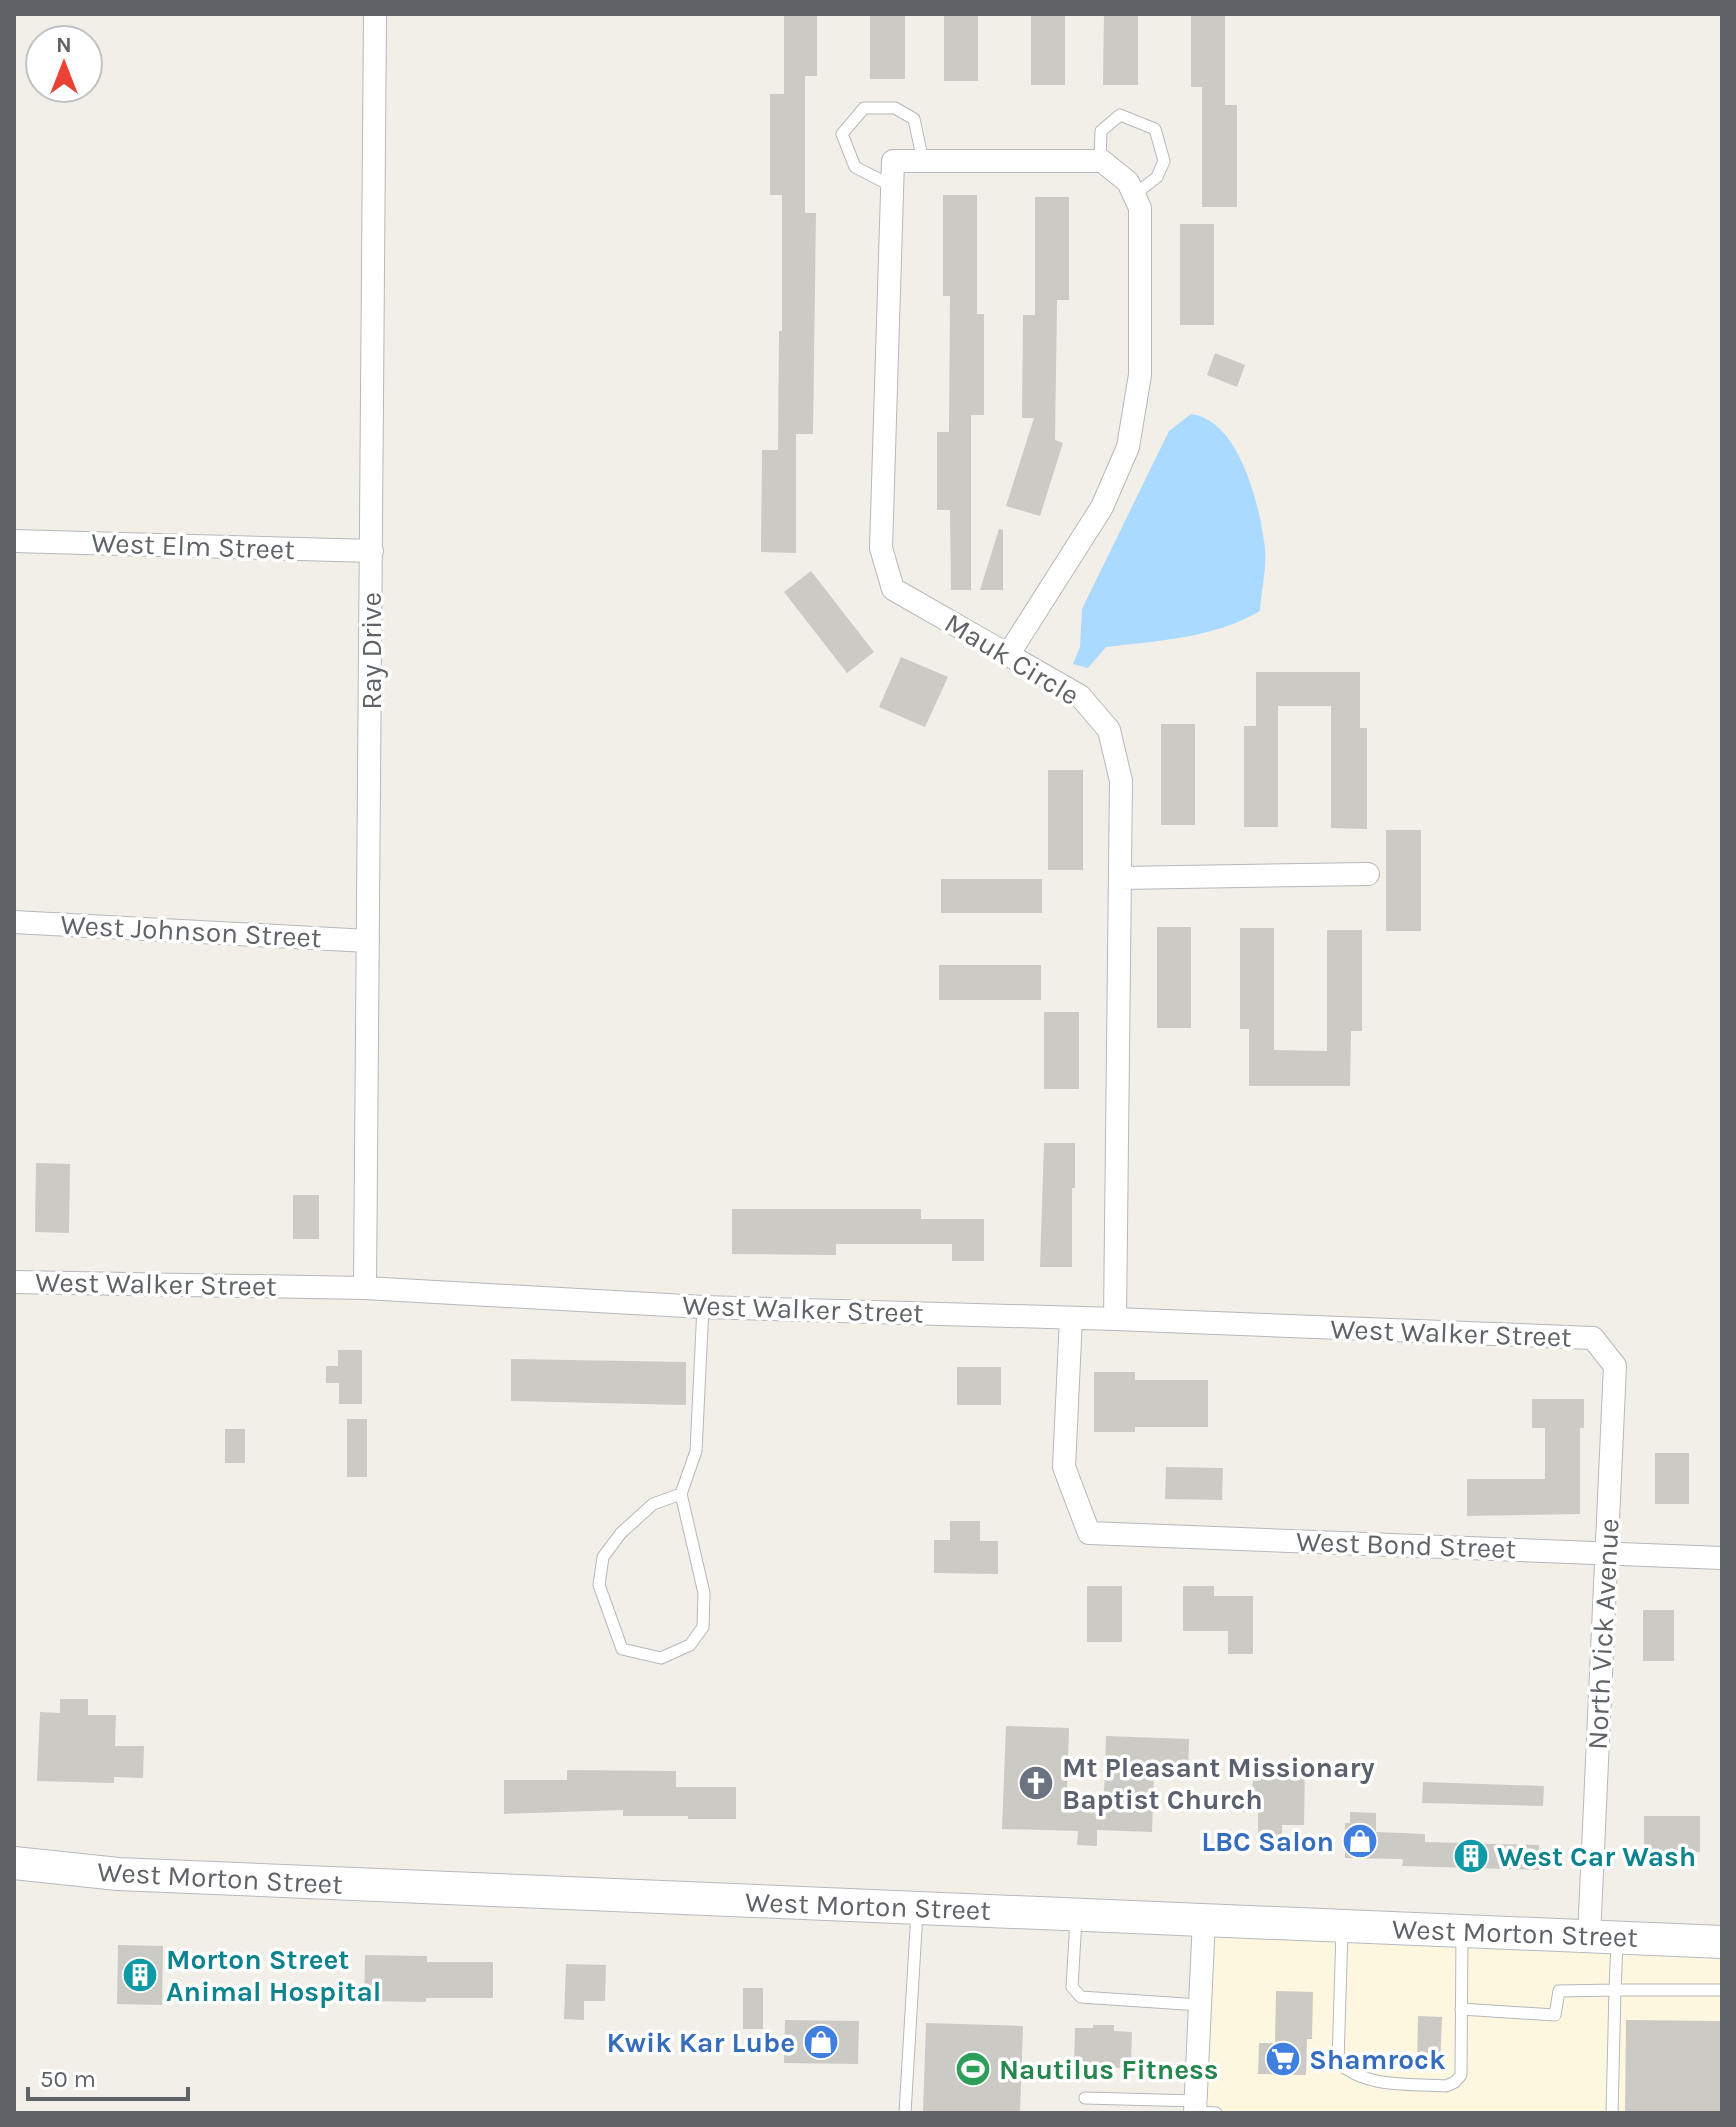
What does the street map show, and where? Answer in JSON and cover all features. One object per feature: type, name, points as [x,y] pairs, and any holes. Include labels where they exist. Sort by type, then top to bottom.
[{"type":"main road","name":"West Morton Street","points":[[14,1863],[134,1875],[1722,1942]]},
{"type":"street","name":"Ray Drive","points":[[365,1288],[375,14]]},
{"type":"street","name":"Mauk Circle","points":[[923,161],[893,161],[881,548],[893,589],[1080,696],[1109,730],[1121,781],[1115,1319]]},
{"type":"street","points":[[923,161],[1100,161],[1128,182],[1140,208],[1140,375],[1128,447],[1102,507],[1008,655]]},
{"type":"street","name":"West Elm Street","points":[[14,541],[372,551]]},
{"type":"street","points":[[1120,878],[1368,874]]},
{"type":"street","name":"West Johnson Street","points":[[14,922],[368,941]]},
{"type":"street","name":"West Walker Street","points":[[14,1282],[365,1288],[703,1307],[1593,1338]]},
{"type":"street","name":"West Bond Street","points":[[1071,1318],[1064,1467],[1089,1533],[1722,1558]]},
{"type":"street","name":"North Vick Avenue","points":[[1593,1338],[1615,1366],[1606,1552],[1603,1937]]},
{"type":"street","points":[[1195,2109],[1204,1919]]},
{"type":"lane","points":[[893,186],[855,167],[842,134],[864,108],[895,108],[914,119],[923,161]]},
{"type":"lane","points":[[1100,161],[1101,131],[1120,115],[1155,129],[1164,161],[1157,177],[1134,195]]},
{"type":"lane","points":[[681,1494],[653,1504],[621,1533],[603,1557],[599,1585],[622,1649],[661,1658],[690,1645],[703,1627],[704,1593],[681,1494],[696,1451],[703,1307]]},
{"type":"lane","points":[[905,2113],[918,1908]]},
{"type":"lane","points":[[1076,1914],[1072,1987],[1081,1997],[1200,2005]]},
{"type":"lane","points":[[1342,1925],[1338,2062],[1347,2071],[1377,2082],[1446,2086],[1461,2075],[1462,1931]]},
{"type":"lane","points":[[1603,1937],[1615,1990],[1612,2113]]},
{"type":"lane","points":[[1461,2009],[1555,2015],[1559,1991],[1722,1990]]},
{"type":"lane","points":[[1085,2098],[1216,2113]]},
{"type":"shaded area","points":[[1213,1936],[1722,1955],[1722,2113],[1206,2113]]},
{"type":"water","points":[[1191,414],[1208,420],[1223,432],[1235,448],[1252,489],[1265,548],[1260,611],[1205,633],[1106,647],[1088,668],[1073,664],[1080,647],[1082,609],[1169,431]]},
{"type":"building","points":[[784,14],[817,14],[817,76],[805,76],[805,213],[816,213],[813,434],[796,434],[796,553],[761,552],[762,450],[778,450],[782,195],[770,195],[770,94],[784,94]]},
{"type":"building","points":[[870,14],[905,14],[905,79],[870,79]]},
{"type":"building","points":[[944,14],[978,14],[978,81],[944,81]]},
{"type":"building","points":[[1031,14],[1065,14],[1065,85],[1031,85]]},
{"type":"building","points":[[1104,14],[1138,14],[1138,85],[1103,85]]},
{"type":"building","points":[[1191,14],[1225,14],[1225,105],[1237,105],[1237,207],[1202,207],[1202,87],[1191,87]]},
{"type":"building","points":[[943,195],[977,195],[977,314],[984,314],[984,415],[971,415],[971,590],[951,590],[950,510],[937,510],[937,432],[949,432],[950,296],[943,296]]},
{"type":"building","points":[[1035,197],[1069,197],[1069,300],[1057,300],[1055,440],[1063,443],[1040,516],[1006,506],[1034,418],[1022,418],[1023,315],[1035,315]]},
{"type":"building","points":[[1180,224],[1214,224],[1214,325],[1180,325]]},
{"type":"building","points":[[1215,353],[1245,365],[1237,387],[1207,375]]},
{"type":"building","points":[[999,529],[1003,530],[1003,590],[980,590]]},
{"type":"building","points":[[811,571],[874,652],[847,673],[784,592]]},
{"type":"building","points":[[901,657],[948,677],[925,727],[879,707]]},
{"type":"building","points":[[1256,672],[1360,672],[1360,728],[1367,728],[1367,829],[1331,828],[1331,706],[1278,706],[1278,827],[1244,827],[1244,726],[1256,726]]},
{"type":"building","points":[[1161,724],[1195,724],[1195,825],[1161,825]]},
{"type":"building","points":[[1048,770],[1083,770],[1083,870],[1048,870]]},
{"type":"building","points":[[1386,830],[1421,830],[1421,931],[1386,931]]},
{"type":"building","points":[[941,879],[1042,879],[1042,913],[941,913]]},
{"type":"building","points":[[1157,927],[1191,927],[1191,1028],[1157,1028]]},
{"type":"building","points":[[1240,928],[1274,928],[1274,1050],[1327,1051],[1327,930],[1362,930],[1362,1031],[1351,1031],[1350,1086],[1249,1086],[1249,1029],[1240,1029]]},
{"type":"building","points":[[939,965],[1041,965],[1041,1000],[939,1000]]},
{"type":"building","points":[[1044,1012],[1079,1012],[1079,1089],[1044,1089]]},
{"type":"building","points":[[1044,1143],[1075,1143],[1072,1267],[1040,1267]]},
{"type":"building","points":[[36,1163],[70,1164],[69,1233],[35,1232]]},
{"type":"building","points":[[293,1195],[319,1195],[319,1239],[293,1239]]},
{"type":"building","points":[[732,1209],[921,1209],[921,1219],[984,1219],[984,1261],[952,1261],[952,1244],[836,1244],[836,1255],[732,1254]]},
{"type":"building","points":[[338,1350],[362,1350],[362,1404],[339,1404],[339,1383],[326,1383],[326,1366],[338,1366]]},
{"type":"building","points":[[511,1359],[686,1362],[686,1405],[511,1401]]},
{"type":"building","points":[[957,1367],[1001,1367],[1001,1405],[957,1405]]},
{"type":"building","points":[[1094,1372],[1135,1372],[1135,1380],[1208,1380],[1208,1427],[1135,1427],[1135,1432],[1094,1432]]},
{"type":"building","points":[[1532,1399],[1584,1399],[1584,1428],[1580,1428],[1580,1514],[1467,1516],[1467,1479],[1545,1479],[1545,1428],[1532,1428]]},
{"type":"building","points":[[347,1419],[367,1419],[367,1477],[347,1477]]},
{"type":"building","points":[[225,1429],[245,1429],[245,1463],[225,1463]]},
{"type":"building","points":[[1655,1453],[1689,1453],[1689,1504],[1655,1504]]},
{"type":"building","points":[[1166,1467],[1223,1468],[1222,1500],[1165,1499]]},
{"type":"building","points":[[950,1521],[980,1521],[980,1541],[998,1541],[998,1574],[934,1573],[934,1540],[950,1540]]},
{"type":"building","points":[[1087,1586],[1122,1586],[1122,1642],[1087,1642]]},
{"type":"building","points":[[1183,1586],[1214,1586],[1214,1596],[1253,1596],[1253,1654],[1228,1654],[1228,1631],[1183,1631]]},
{"type":"building","points":[[1643,1610],[1674,1610],[1674,1661],[1643,1661]]},
{"type":"building","points":[[60,1699],[88,1699],[88,1715],[116,1715],[115,1746],[144,1746],[143,1778],[114,1777],[114,1783],[37,1781],[40,1712],[60,1713]]},
{"type":"building","name":"Mt Pleasant Missionary Baptist Church","points":[[1006,1726],[1069,1728],[1067,1795],[1104,1796],[1106,1736],[1189,1739],[1188,1772],[1154,1770],[1152,1832],[1097,1830],[1097,1846],[1077,1845],[1078,1831],[1002,1829]]},
{"type":"building","points":[[1276,1762],[1305,1763],[1304,1825],[1282,1825],[1282,1848],[1258,1848],[1258,1812],[1239,1812],[1240,1794],[1252,1794],[1253,1778],[1276,1779]]},
{"type":"building","points":[[567,1770],[676,1771],[676,1787],[736,1787],[736,1819],[623,1816],[623,1810],[504,1814],[504,1780],[567,1780]]},
{"type":"building","name":"West Car Wash","points":[[1423,1782],[1544,1786],[1543,1806],[1422,1803]]},
{"type":"building","name":"West Car Wash","points":[[1350,1812],[1376,1813],[1376,1832],[1425,1834],[1425,1842],[1539,1845],[1539,1870],[1402,1866],[1403,1859],[1345,1858],[1345,1823],[1350,1823]]},
{"type":"building","points":[[1644,1816],[1700,1816],[1700,1852],[1644,1852]]},
{"type":"building","name":"Morton Street Animal Hospital","points":[[118,1945],[163,1946],[162,2005],[117,2004]]},
{"type":"building","points":[[365,1955],[427,1956],[427,1962],[493,1962],[493,1998],[426,1998],[426,2002],[364,2001]]},
{"type":"building","points":[[566,1964],[606,1965],[605,2001],[584,2001],[584,2020],[564,2019]]},
{"type":"building","points":[[743,1988],[763,1988],[763,2029],[743,2029]]},
{"type":"building","points":[[1276,1991],[1313,1992],[1312,2039],[1307,2039],[1306,2075],[1258,2074],[1259,2043],[1275,2043]]},
{"type":"building","points":[[1418,2016],[1442,2017],[1440,2069],[1417,2069]]},
{"type":"building","name":"Kwik Kar Lube","points":[[785,2020],[859,2021],[858,2064],[784,2063]]},
{"type":"building","points":[[1626,2020],[1722,2021],[1722,2113],[1625,2113]]},
{"type":"building","name":"Nautilus Fitness","points":[[926,2023],[1023,2026],[1020,2113],[923,2113]]},
{"type":"building","points":[[1093,2025],[1114,2025],[1114,2031],[1132,2032],[1131,2068],[1074,2067],[1075,2028],[1093,2028]]},
{"type":"place","name":"Mt Pleasant Missionary Baptist Church","points":[[1036,1783]]},
{"type":"place","name":"LBC Salon","points":[[1360,1841]]},
{"type":"place","name":"West Car Wash","points":[[1471,1856]]},
{"type":"place","name":"Morton Street Animal Hospital","points":[[140,1975]]},
{"type":"place","name":"Kwik Kar Lube","points":[[821,2042]]},
{"type":"place","name":"Shamrock","points":[[1283,2059]]},
{"type":"place","name":"Nautilus Fitness","points":[[973,2069]]}]
